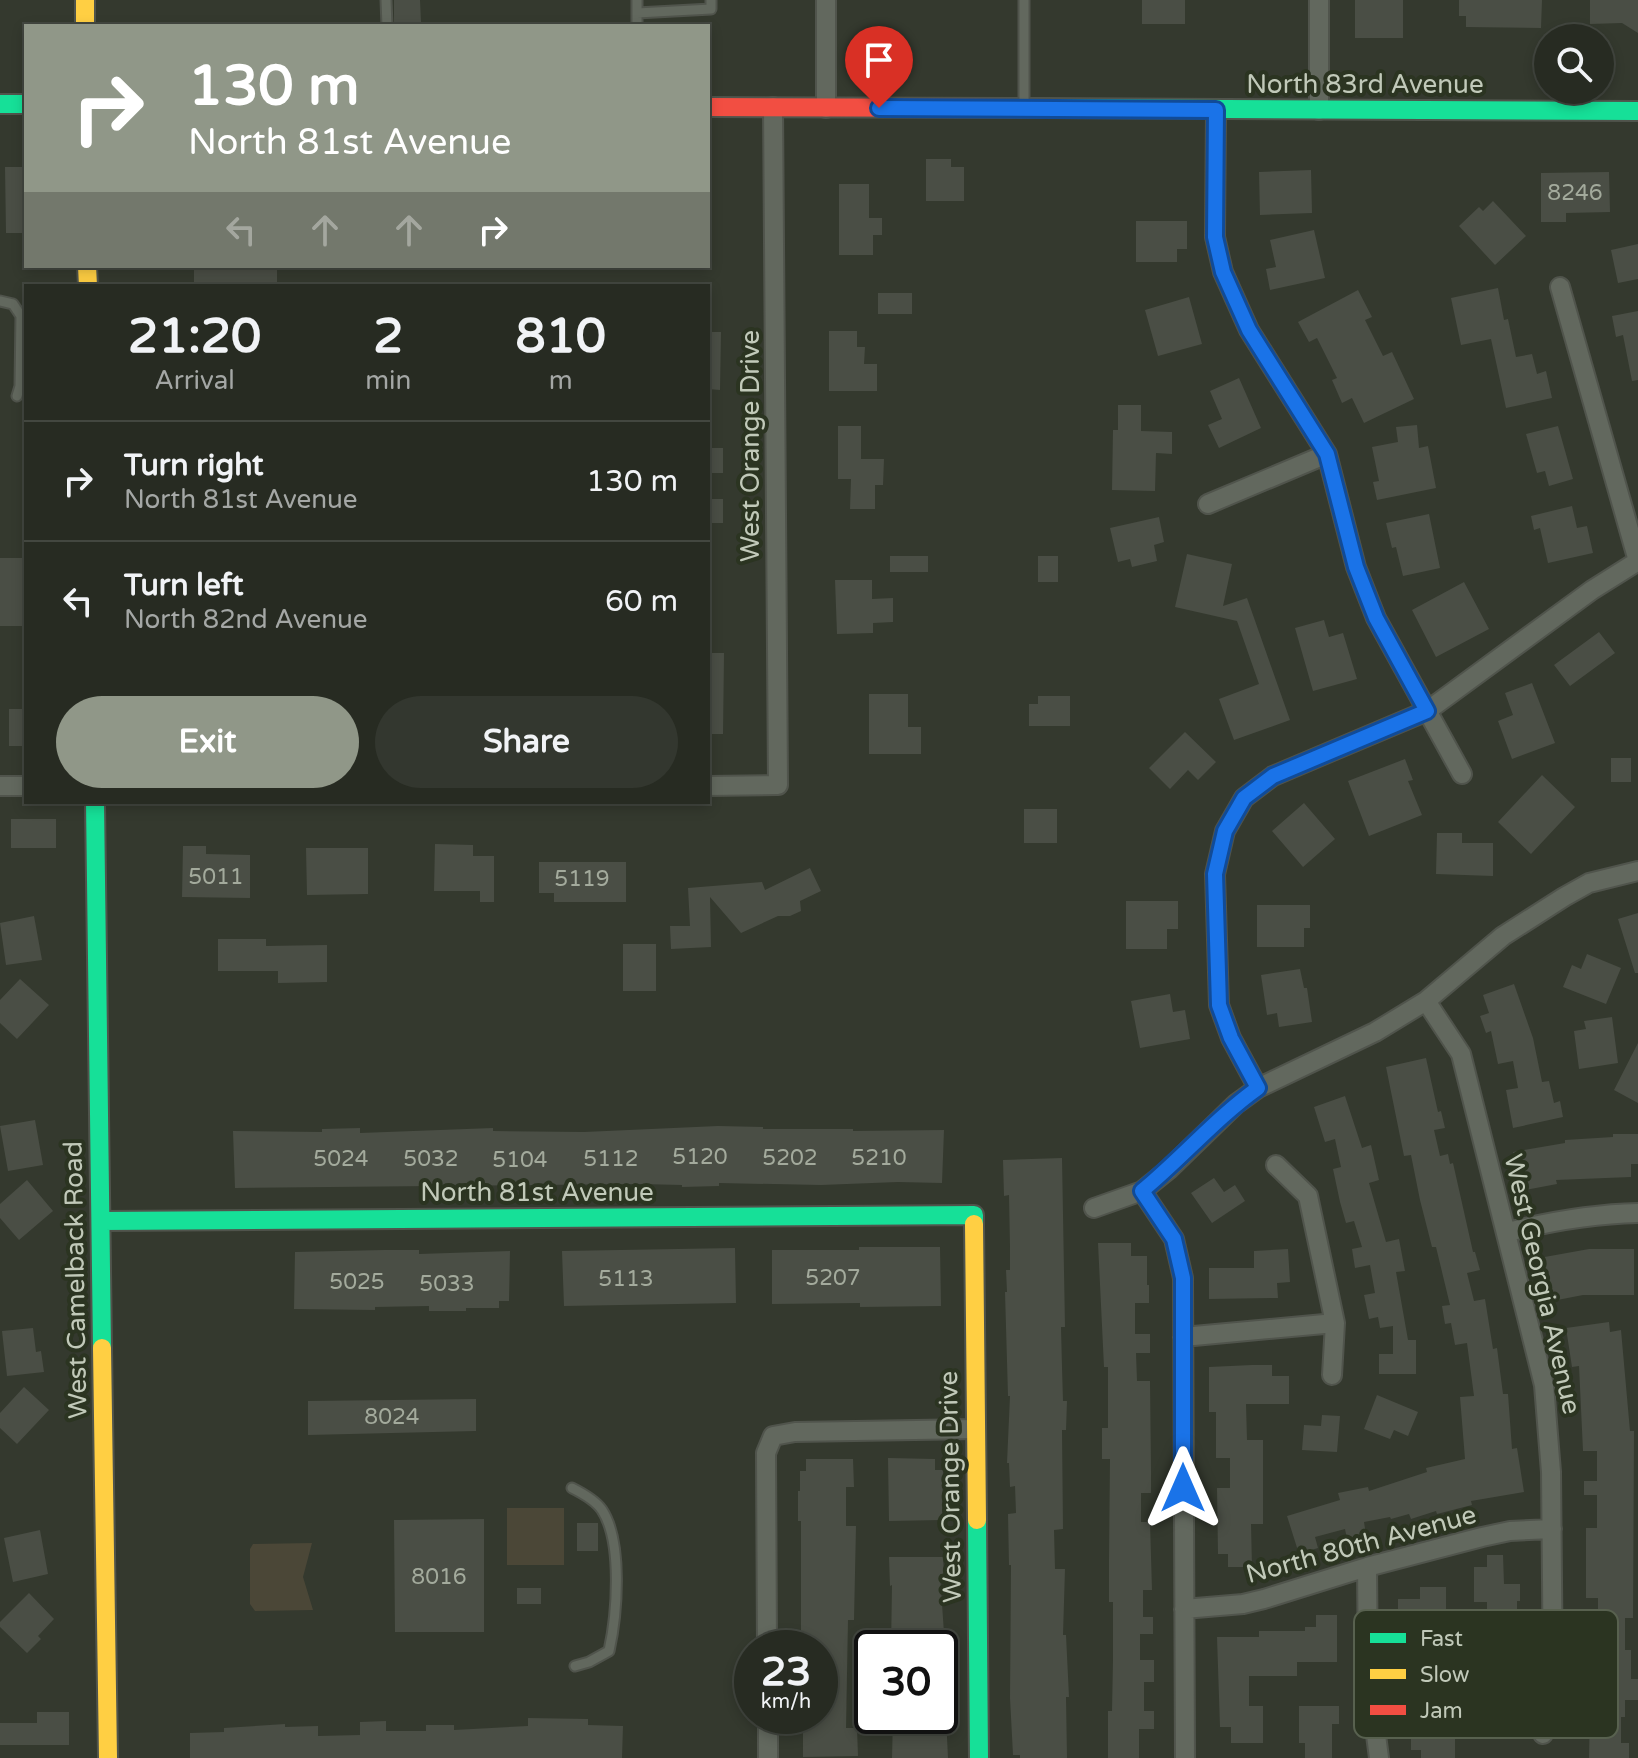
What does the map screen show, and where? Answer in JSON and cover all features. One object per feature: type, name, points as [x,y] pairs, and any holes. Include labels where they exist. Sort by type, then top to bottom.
[{"type":"main road","points":[[85,0],[85,24]]},
{"type":"main road","points":[[0,104],[24,104]]},
{"type":"main road","name":"North 83rd Avenue","points":[[710,107],[1638,111]]},
{"type":"main road","name":"West Camelback Road","points":[[95,804],[108,1758]]},
{"type":"main road","name":"North 81st Avenue","points":[[101,1221],[974,1215]]},
{"type":"main road","name":"West Orange Drive","points":[[974,1215],[979,1758]]},
{"type":"street","points":[[826,0],[826,108]]},
{"type":"street","points":[[1319,0],[1319,110]]},
{"type":"street","name":"West Orange Drive","points":[[710,786],[778,785],[773,107]]},
{"type":"street","points":[[1216,110],[1215,237],[1223,272],[1249,330],[1327,454],[1356,567],[1376,618],[1462,774]]},
{"type":"street","points":[[1258,1088],[1231,1038],[1219,1005],[1215,874],[1225,831],[1244,798],[1273,776],[1427,711],[1638,561],[1560,287]]},
{"type":"street","points":[[1208,504],[1327,454]]},
{"type":"street","points":[[0,786],[24,786]]},
{"type":"street","points":[[1094,1208],[1142,1191],[1236,1104],[1258,1088],[1375,1032],[1426,1001],[1503,936],[1564,897],[1589,883],[1638,871]]},
{"type":"street","name":"West Georgia Avenue","points":[[1426,1001],[1461,1054],[1544,1385],[1549,1416],[1553,1610]]},
{"type":"street","points":[[1276,1165],[1308,1196],[1335,1323],[1332,1375]]},
{"type":"street","points":[[1142,1191],[1174,1239],[1183,1278],[1185,1758]]},
{"type":"street","points":[[1508,1232],[1585,1216],[1638,1213]]},
{"type":"street","points":[[1183,1337],[1335,1323]]},
{"type":"street","points":[[767,1630],[766,1453],[773,1436],[795,1432],[975,1429]]},
{"type":"street","name":"North 80th Avenue","points":[[1184,1609],[1243,1604],[1367,1567],[1510,1531],[1552,1529]]},
{"type":"street","points":[[1367,1567],[1367,1610]]},
{"type":"street","points":[[768,1734],[768,1758]]},
{"type":"street","points":[[1376,1738],[1379,1758]]},
{"type":"lane","points":[[386,0],[387,24]]},
{"type":"lane","points":[[637,0],[637,24]]},
{"type":"lane","points":[[637,13],[711,9],[711,0]]},
{"type":"lane","points":[[1024,0],[1024,109]]},
{"type":"lane","points":[[0,301],[13,304],[21,316],[20,386],[17,396]]},
{"type":"lane","points":[[572,1488],[601,1508],[613,1534],[615,1577],[614,1627],[609,1651],[575,1666]]},
{"type":"shaded area","points":[[507,1508],[564,1508],[564,1565],[507,1565]]},
{"type":"shaded area","points":[[312,1543],[303,1577],[313,1610],[255,1611],[250,1604],[250,1549],[253,1544]]},
{"type":"building","points":[[394,0],[420,0],[421,22],[394,23]]},
{"type":"building","points":[[1142,0],[1185,0],[1185,24],[1142,24]]},
{"type":"building","points":[[1355,0],[1403,0],[1403,38],[1355,38]]},
{"type":"building","points":[[1459,0],[1542,0],[1541,24],[1534,24],[1534,28],[1466,27],[1466,16],[1459,16]]},
{"type":"building","points":[[1590,0],[1638,0],[1638,33],[1622,23],[1590,24]]},
{"type":"building","points":[[926,159],[951,159],[951,167],[964,167],[964,201],[926,201]]},
{"type":"building","points":[[5,167],[22,167],[22,233],[6,233]]},
{"type":"building","points":[[1311,170],[1312,213],[1260,215],[1259,172]]},
{"type":"building","points":[[1609,172],[1610,212],[1566,213],[1566,222],[1541,222],[1541,173]]},
{"type":"building","points":[[839,184],[869,184],[869,218],[882,218],[882,235],[873,235],[873,255],[839,255]]},
{"type":"building","points":[[1493,201],[1526,236],[1495,265],[1459,226],[1479,207],[1483,211]]},
{"type":"building","points":[[1136,221],[1187,221],[1187,249],[1177,249],[1177,262],[1136,262]]},
{"type":"building","points":[[1314,230],[1325,278],[1270,290],[1266,269],[1276,267],[1270,240]]},
{"type":"building","points":[[1638,244],[1638,279],[1618,283],[1611,250]]},
{"type":"building","points":[[194,268],[277,268],[277,284],[194,284]]},
{"type":"building","points":[[1498,288],[1516,357],[1532,354],[1537,374],[1546,371],[1552,398],[1506,408],[1491,339],[1461,345],[1451,298]]},
{"type":"building","points":[[1358,290],[1372,317],[1365,320],[1383,356],[1392,352],[1414,399],[1364,423],[1352,398],[1342,403],[1332,380],[1337,378],[1317,338],[1309,342],[1298,322]]},
{"type":"building","points":[[878,293],[912,293],[912,314],[878,314]]},
{"type":"building","points":[[1189,297],[1202,344],[1158,356],[1145,310]]},
{"type":"building","points":[[1638,311],[1638,380],[1632,381],[1623,335],[1616,337],[1612,316]]},
{"type":"building","points":[[829,331],[857,331],[857,347],[865,347],[864,364],[877,364],[877,391],[829,391]]},
{"type":"building","points":[[710,332],[721,332],[720,390],[710,389]]},
{"type":"building","points":[[1239,378],[1261,428],[1219,448],[1208,425],[1222,419],[1210,391]]},
{"type":"building","points":[[1118,405],[1141,405],[1141,431],[1172,432],[1172,454],[1156,453],[1155,491],[1112,490],[1113,430],[1118,430]]},
{"type":"building","points":[[1417,425],[1419,448],[1428,446],[1436,488],[1377,500],[1373,482],[1379,481],[1372,447],[1398,442],[1396,427]]},
{"type":"building","points":[[838,426],[861,426],[861,459],[884,459],[883,485],[875,485],[875,509],[850,509],[851,479],[838,479]]},
{"type":"building","points":[[1558,426],[1573,479],[1549,486],[1545,471],[1537,473],[1526,434]]},
{"type":"building","points":[[710,448],[723,448],[723,473],[710,473]]},
{"type":"building","points":[[710,499],[723,499],[723,523],[710,523]]},
{"type":"building","points":[[1572,506],[1577,528],[1587,526],[1593,553],[1548,563],[1540,528],[1534,530],[1531,516]]},
{"type":"building","points":[[1429,514],[1440,568],[1403,576],[1386,523]]},
{"type":"building","points":[[1159,517],[1164,542],[1154,545],[1157,561],[1132,567],[1130,559],[1118,562],[1110,528]]},
{"type":"building","points":[[1187,554],[1232,564],[1223,606],[1247,598],[1290,720],[1234,740],[1219,699],[1259,684],[1237,621],[1175,607]]},
{"type":"building","points":[[890,556],[928,556],[928,572],[890,572]]},
{"type":"building","points":[[1038,556],[1058,556],[1058,582],[1038,582]]},
{"type":"building","points":[[0,558],[24,558],[24,626],[0,626]]},
{"type":"building","points":[[835,580],[872,580],[872,599],[893,598],[893,622],[873,623],[873,633],[837,634]]},
{"type":"building","points":[[1464,582],[1489,629],[1436,657],[1412,610]]},
{"type":"building","points":[[1324,620],[1329,637],[1343,633],[1357,679],[1313,691],[1295,628]]},
{"type":"building","points":[[1599,632],[1615,653],[1570,686],[1554,665]]},
{"type":"building","points":[[710,653],[724,653],[723,734],[710,734]]},
{"type":"building","points":[[1532,683],[1555,743],[1512,759],[1498,721],[1513,715],[1505,693]]},
{"type":"building","points":[[869,694],[908,694],[908,727],[921,727],[921,754],[869,754]]},
{"type":"building","points":[[1038,696],[1070,696],[1070,726],[1029,726],[1029,704],[1038,704]]},
{"type":"building","points":[[9,709],[24,709],[24,746],[9,746]]},
{"type":"building","points":[[1185,732],[1216,762],[1198,780],[1188,770],[1170,789],[1149,768]]},
{"type":"building","points":[[1611,758],[1631,758],[1631,782],[1611,782]]},
{"type":"building","points":[[1405,759],[1413,780],[1408,781],[1422,815],[1369,836],[1348,781]]},
{"type":"building","points":[[1542,775],[1575,807],[1531,854],[1498,822]]},
{"type":"building","points":[[1304,803],[1335,839],[1303,867],[1272,831]]},
{"type":"building","points":[[1024,809],[1057,809],[1057,843],[1024,843]]},
{"type":"building","points":[[11,819],[56,819],[56,848],[11,848]]},
{"type":"building","points":[[1437,833],[1462,833],[1462,843],[1493,843],[1493,876],[1436,874]]},
{"type":"building","points":[[435,844],[473,845],[473,856],[494,856],[494,902],[480,902],[480,891],[434,891]]},
{"type":"building","points":[[183,846],[206,846],[206,854],[250,855],[250,898],[182,897]]},
{"type":"building","points":[[306,848],[368,848],[368,894],[307,895]]},
{"type":"building","points":[[539,862],[626,862],[626,902],[554,902],[554,893],[539,893]]},
{"type":"building","points":[[810,868],[821,891],[800,901],[801,911],[790,916],[778,916],[741,933],[710,897],[711,947],[671,949],[670,926],[690,926],[688,888],[762,882],[765,890]]},
{"type":"building","points":[[1126,901],[1178,901],[1178,929],[1167,929],[1167,949],[1126,949]]},
{"type":"building","points":[[1257,905],[1310,905],[1310,928],[1304,928],[1304,947],[1257,947]]},
{"type":"building","points":[[1638,913],[1638,973],[1635,973],[1618,919]]},
{"type":"building","points":[[34,916],[42,960],[6,965],[0,923]]},
{"type":"building","points":[[218,939],[266,939],[266,946],[327,945],[327,982],[278,983],[278,971],[218,971]]},
{"type":"building","points":[[623,944],[656,944],[656,991],[623,991]]},
{"type":"building","points":[[1587,954],[1621,968],[1606,1004],[1563,987],[1572,965],[1581,969]]},
{"type":"building","points":[[1300,969],[1304,988],[1307,988],[1312,1022],[1279,1027],[1277,1013],[1267,1015],[1261,975]]},
{"type":"building","points":[[20,979],[49,1005],[17,1039],[0,1023],[0,1000]]},
{"type":"building","points":[[1514,984],[1533,1038],[1542,1082],[1549,1081],[1554,1103],[1560,1101],[1563,1117],[1513,1128],[1506,1090],[1518,1088],[1513,1061],[1498,1064],[1491,1031],[1486,1033],[1480,1016],[1489,1013],[1483,995]]},
{"type":"building","points":[[1170,994],[1173,1012],[1185,1010],[1190,1039],[1140,1048],[1131,1001]]},
{"type":"building","points":[[1612,1017],[1618,1063],[1579,1069],[1574,1031],[1586,1029],[1584,1021]]},
{"type":"building","points":[[1638,1043],[1638,1103],[1614,1090]]},
{"type":"building","points":[[1426,1058],[1438,1112],[1441,1111],[1445,1128],[1434,1130],[1440,1156],[1448,1154],[1450,1164],[1453,1163],[1480,1270],[1467,1273],[1474,1301],[1485,1299],[1493,1349],[1497,1348],[1503,1394],[1508,1394],[1512,1449],[1517,1448],[1524,1492],[1471,1501],[1472,1505],[1411,1519],[1409,1514],[1364,1522],[1366,1535],[1347,1539],[1345,1529],[1315,1537],[1318,1548],[1299,1554],[1287,1516],[1340,1500],[1338,1493],[1368,1487],[1369,1491],[1427,1472],[1426,1468],[1465,1459],[1460,1397],[1474,1396],[1467,1343],[1455,1345],[1451,1323],[1445,1324],[1442,1306],[1450,1305],[1436,1247],[1432,1247],[1411,1155],[1404,1156],[1386,1067]]},
{"type":"building","points":[[1345,1096],[1362,1148],[1371,1145],[1379,1180],[1369,1183],[1386,1242],[1399,1239],[1405,1271],[1396,1272],[1408,1340],[1416,1340],[1416,1374],[1379,1374],[1379,1354],[1393,1354],[1393,1326],[1380,1328],[1378,1317],[1369,1319],[1364,1295],[1375,1293],[1370,1265],[1355,1268],[1352,1249],[1362,1247],[1354,1221],[1346,1223],[1340,1202],[1333,1169],[1341,1167],[1335,1139],[1325,1142],[1314,1107]]},
{"type":"building","points":[[35,1120],[43,1165],[8,1171],[0,1126]]},
{"type":"building","points":[[718,1126],[853,1131],[944,1130],[942,1183],[235,1188],[233,1131],[322,1132],[322,1129],[360,1128],[360,1133],[493,1128],[493,1131],[584,1132]]},
{"type":"building","points":[[1613,1134],[1638,1134],[1638,1164],[1631,1164],[1631,1177],[1556,1180],[1557,1184],[1520,1191],[1513,1152],[1565,1143],[1565,1140],[1613,1137]]},
{"type":"building","points":[[1062,1158],[1065,1327],[1061,1327],[1063,1401],[1067,1401],[1066,1430],[1062,1430],[1063,1529],[1054,1530],[1055,1569],[1065,1569],[1063,1635],[1066,1635],[1069,1697],[1066,1697],[1067,1758],[1020,1758],[1020,1755],[1013,1755],[1010,1698],[1011,1565],[1008,1514],[1016,1513],[1015,1486],[1010,1487],[1007,1463],[1010,1396],[1005,1292],[1006,1270],[1010,1270],[1010,1247],[1009,1195],[1004,1196],[1003,1160]]},
{"type":"building","points":[[1214,1178],[1224,1192],[1235,1185],[1245,1201],[1212,1223],[1191,1193]]},
{"type":"building","points":[[27,1180],[53,1211],[19,1240],[0,1218],[0,1204]]},
{"type":"building","points":[[1098,1243],[1131,1243],[1131,1256],[1147,1256],[1149,1303],[1135,1303],[1135,1334],[1150,1334],[1150,1353],[1136,1353],[1137,1381],[1150,1381],[1151,1493],[1141,1493],[1141,1522],[1150,1522],[1152,1590],[1143,1590],[1143,1617],[1153,1617],[1153,1634],[1140,1634],[1140,1660],[1154,1660],[1154,1682],[1144,1682],[1144,1711],[1154,1711],[1154,1729],[1139,1729],[1139,1758],[1108,1758],[1108,1711],[1112,1711],[1113,1602],[1109,1602],[1110,1459],[1102,1459],[1102,1428],[1108,1428],[1108,1367],[1104,1367]]},
{"type":"building","points":[[859,1247],[940,1247],[941,1306],[772,1304],[772,1250],[859,1250]]},
{"type":"building","points":[[735,1248],[736,1303],[564,1306],[562,1251]]},
{"type":"building","points":[[1288,1249],[1290,1282],[1277,1283],[1278,1298],[1209,1299],[1209,1268],[1254,1268],[1254,1251]]},
{"type":"building","points":[[1589,1249],[1634,1249],[1634,1295],[1583,1295],[1547,1302],[1539,1258]]},
{"type":"building","points":[[419,1250],[419,1254],[510,1251],[509,1301],[499,1301],[499,1308],[466,1308],[466,1311],[429,1311],[429,1306],[375,1307],[375,1310],[294,1309],[295,1252]]},
{"type":"building","points":[[1609,1322],[1610,1332],[1621,1330],[1630,1431],[1634,1431],[1633,1618],[1625,1618],[1625,1650],[1631,1650],[1631,1679],[1638,1679],[1638,1700],[1625,1700],[1625,1717],[1621,1717],[1621,1743],[1629,1743],[1629,1758],[1589,1758],[1589,1738],[1618,1738],[1618,1610],[1598,1610],[1598,1598],[1586,1598],[1586,1528],[1597,1528],[1597,1495],[1584,1495],[1584,1481],[1597,1481],[1597,1451],[1583,1451],[1579,1366],[1572,1367],[1566,1328]]},
{"type":"building","points":[[33,1328],[36,1352],[41,1351],[44,1372],[7,1376],[2,1331]]},
{"type":"building","points":[[1272,1365],[1272,1376],[1289,1376],[1289,1404],[1246,1404],[1247,1440],[1263,1440],[1263,1524],[1251,1524],[1252,1567],[1228,1567],[1228,1554],[1218,1554],[1217,1488],[1230,1488],[1230,1458],[1216,1458],[1216,1412],[1209,1412],[1209,1367]]},
{"type":"building","points":[[24,1387],[49,1410],[17,1444],[0,1428],[0,1413]]},
{"type":"building","points":[[1377,1395],[1418,1412],[1408,1436],[1394,1430],[1390,1439],[1364,1429]]},
{"type":"building","points":[[476,1399],[476,1431],[308,1435],[308,1401]]},
{"type":"building","points":[[1322,1415],[1340,1416],[1337,1452],[1302,1450],[1304,1425],[1321,1426]]},
{"type":"building","points":[[888,1458],[935,1459],[935,1470],[943,1470],[942,1520],[889,1521]]},
{"type":"building","points":[[806,1459],[853,1459],[854,1487],[846,1487],[846,1526],[856,1526],[854,1620],[848,1620],[846,1728],[854,1728],[854,1734],[857,1734],[858,1756],[803,1757],[803,1734],[838,1734],[838,1630],[801,1630],[798,1491],[800,1471],[806,1471]]},
{"type":"building","points":[[484,1519],[484,1632],[395,1632],[394,1520]]},
{"type":"building","points":[[577,1523],[598,1523],[598,1551],[577,1551]]},
{"type":"building","points":[[40,1530],[48,1574],[13,1582],[4,1538]]},
{"type":"building","points":[[1487,1555],[1503,1555],[1504,1584],[1520,1584],[1517,1610],[1487,1610],[1487,1602],[1474,1602],[1474,1567],[1487,1567]]},
{"type":"building","points":[[889,1557],[943,1557],[944,1574],[940,1574],[944,1630],[891,1630]]},
{"type":"building","points":[[1420,1587],[1446,1587],[1446,1610],[1398,1610],[1398,1599],[1420,1599]]},
{"type":"building","points":[[517,1588],[541,1588],[541,1604],[517,1604]]},
{"type":"building","points":[[29,1593],[54,1619],[27,1653],[0,1627],[0,1622]]},
{"type":"building","points":[[1316,1615],[1337,1615],[1337,1662],[1297,1662],[1297,1676],[1249,1676],[1249,1706],[1263,1706],[1263,1743],[1231,1743],[1231,1727],[1220,1727],[1217,1637],[1259,1637],[1259,1631],[1305,1631],[1305,1627],[1316,1627]]},
{"type":"building","points":[[1299,1706],[1339,1706],[1339,1724],[1332,1724],[1332,1758],[1305,1758],[1305,1743],[1299,1743]]},
{"type":"building","points":[[37,1712],[69,1712],[69,1745],[0,1745],[0,1723],[37,1723]]},
{"type":"building","points":[[528,1718],[588,1719],[588,1725],[623,1726],[622,1758],[190,1758],[190,1733],[224,1732],[224,1728],[285,1724],[285,1727],[318,1726],[318,1736],[360,1735],[360,1722],[386,1721],[386,1731],[426,1731],[426,1725],[454,1725],[454,1730],[528,1726]]},
{"type":"building","points":[[893,1734],[947,1734],[948,1758],[892,1758]]},
{"type":"building","points":[[1411,1738],[1455,1738],[1455,1758],[1421,1758],[1421,1750],[1411,1750]]},
{"type":"traffic: fast","points":[[0,104],[24,104]]},
{"type":"traffic: fast","points":[[1044,108],[1638,111]]},
{"type":"traffic: fast","points":[[95,804],[102,1348]]},
{"type":"traffic: fast","points":[[101,1221],[974,1215],[974,1224]]},
{"type":"traffic: fast","points":[[977,1520],[979,1758]]},
{"type":"traffic: slow","points":[[85,0],[85,24]]},
{"type":"traffic: slow","points":[[87,268],[88,284]]},
{"type":"traffic: slow","points":[[974,1224],[977,1520]]},
{"type":"traffic: slow","points":[[102,1348],[108,1758]]},
{"type":"traffic: jam","points":[[710,107],[1044,108]]},
{"type":"route","points":[[879,108],[1216,110],[1215,237],[1223,272],[1249,330],[1327,454],[1356,567],[1376,618],[1427,711],[1273,776],[1244,798],[1225,831],[1215,874],[1219,1005],[1231,1038],[1258,1088],[1236,1104],[1142,1191],[1174,1239],[1183,1278],[1183,1488]]}]
